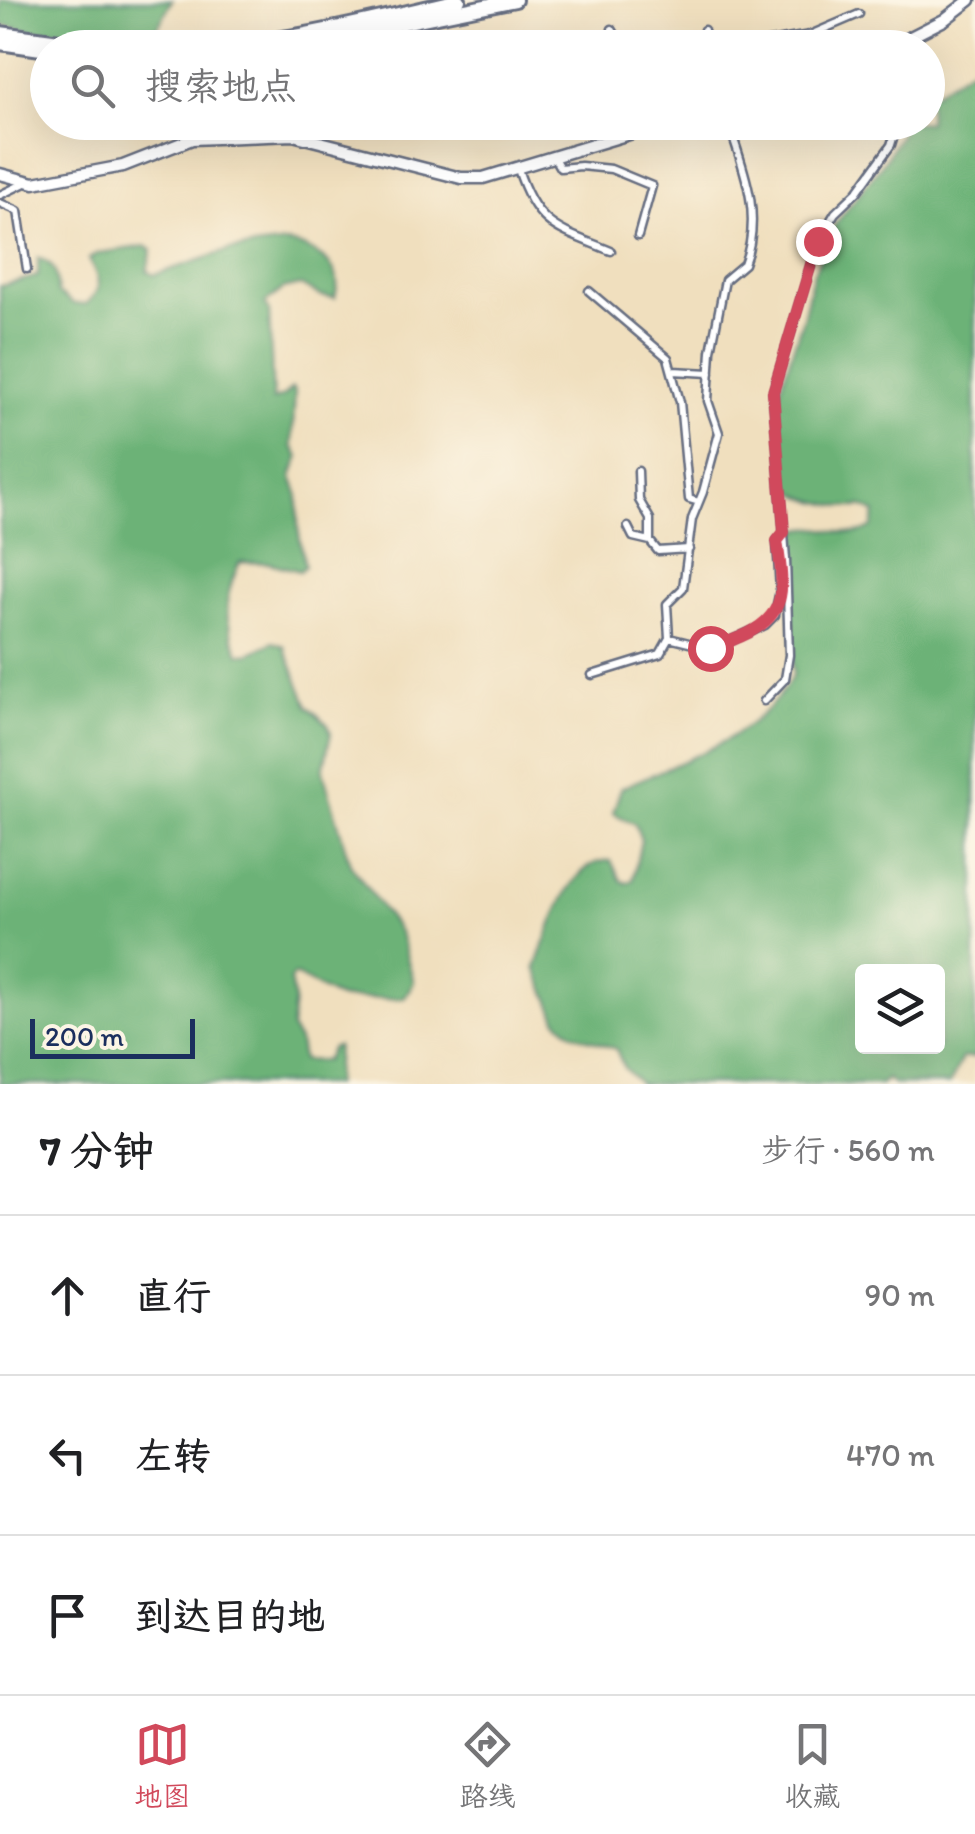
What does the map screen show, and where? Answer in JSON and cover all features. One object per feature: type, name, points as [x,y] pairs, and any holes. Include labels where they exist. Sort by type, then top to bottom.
[{"type":"highway","points":[[324,30],[459,0]]},
{"type":"highway","points":[[368,30],[514,0]]},
{"type":"highway","points":[[0,33],[30,37]]},
{"type":"highway","points":[[0,42],[30,47]]},
{"type":"main road","points":[[924,30],[970,0]]},
{"type":"main road","points":[[0,174],[26,182],[123,166],[189,140]]},
{"type":"main road","points":[[323,140],[465,178],[483,178],[600,140]]},
{"type":"street","points":[[820,30],[859,14]]},
{"type":"street","points":[[592,676],[660,654],[669,638],[667,604],[684,588],[692,519],[719,433],[708,401],[725,280],[744,264],[753,220],[754,202],[734,140]]},
{"type":"street","points":[[764,701],[786,678],[789,655],[773,392],[818,241],[834,214],[857,192],[893,140]]},
{"type":"street","points":[[553,155],[560,168],[611,169],[652,186],[638,236]]},
{"type":"street","points":[[518,168],[540,216],[549,225],[611,251]]},
{"type":"street","points":[[0,195],[26,182]]},
{"type":"street","points":[[0,204],[18,212],[27,269]]},
{"type":"street","points":[[589,291],[668,358],[680,402],[689,499],[699,502]]},
{"type":"street","points":[[673,371],[710,373]]},
{"type":"street","points":[[638,471],[640,500],[650,518],[650,541],[658,551]]},
{"type":"street","points":[[628,527],[638,539],[650,541]]},
{"type":"street","points":[[669,638],[713,649],[765,625],[775,615],[780,590],[777,541],[784,532]]},
{"type":"street","points":[[651,560],[658,551],[689,548]]},
{"type":"green space","points":[[0,0],[172,0],[157,29],[30,31],[0,25]]},
{"type":"green space","points":[[975,65],[975,1057],[962,1058],[950,1084],[894,1084],[887,1079],[880,1084],[640,1084],[624,1068],[616,1049],[573,1034],[558,1021],[536,968],[562,901],[584,871],[596,863],[611,861],[621,880],[633,880],[641,840],[635,824],[613,813],[621,788],[740,732],[778,697],[793,675],[789,545],[792,533],[812,528],[852,533],[872,527],[875,513],[861,506],[848,507],[801,495],[786,478],[777,398],[813,275],[834,226],[897,140],[945,140],[945,85]]},
{"type":"green space","points":[[287,243],[310,250],[325,260],[337,283],[335,298],[320,296],[301,285],[283,289],[265,303],[269,311],[273,400],[292,388],[295,392],[292,446],[299,457],[292,477],[298,493],[298,528],[305,566],[300,571],[269,563],[240,562],[230,586],[228,618],[239,653],[249,654],[273,642],[284,646],[308,706],[328,725],[331,733],[323,771],[350,864],[400,933],[414,982],[404,998],[343,999],[294,975],[290,980],[294,1000],[291,1029],[299,1041],[302,1060],[325,1061],[332,1047],[337,1046],[335,1084],[0,1084],[0,286],[38,276],[38,258],[52,267],[58,293],[74,304],[86,304],[98,288],[89,259],[99,253],[146,246],[152,250],[147,271],[154,275],[230,250]]},
{"type":"route","points":[[710,648],[757,630],[775,615],[780,590],[777,541],[784,532],[773,392],[818,241]]}]
